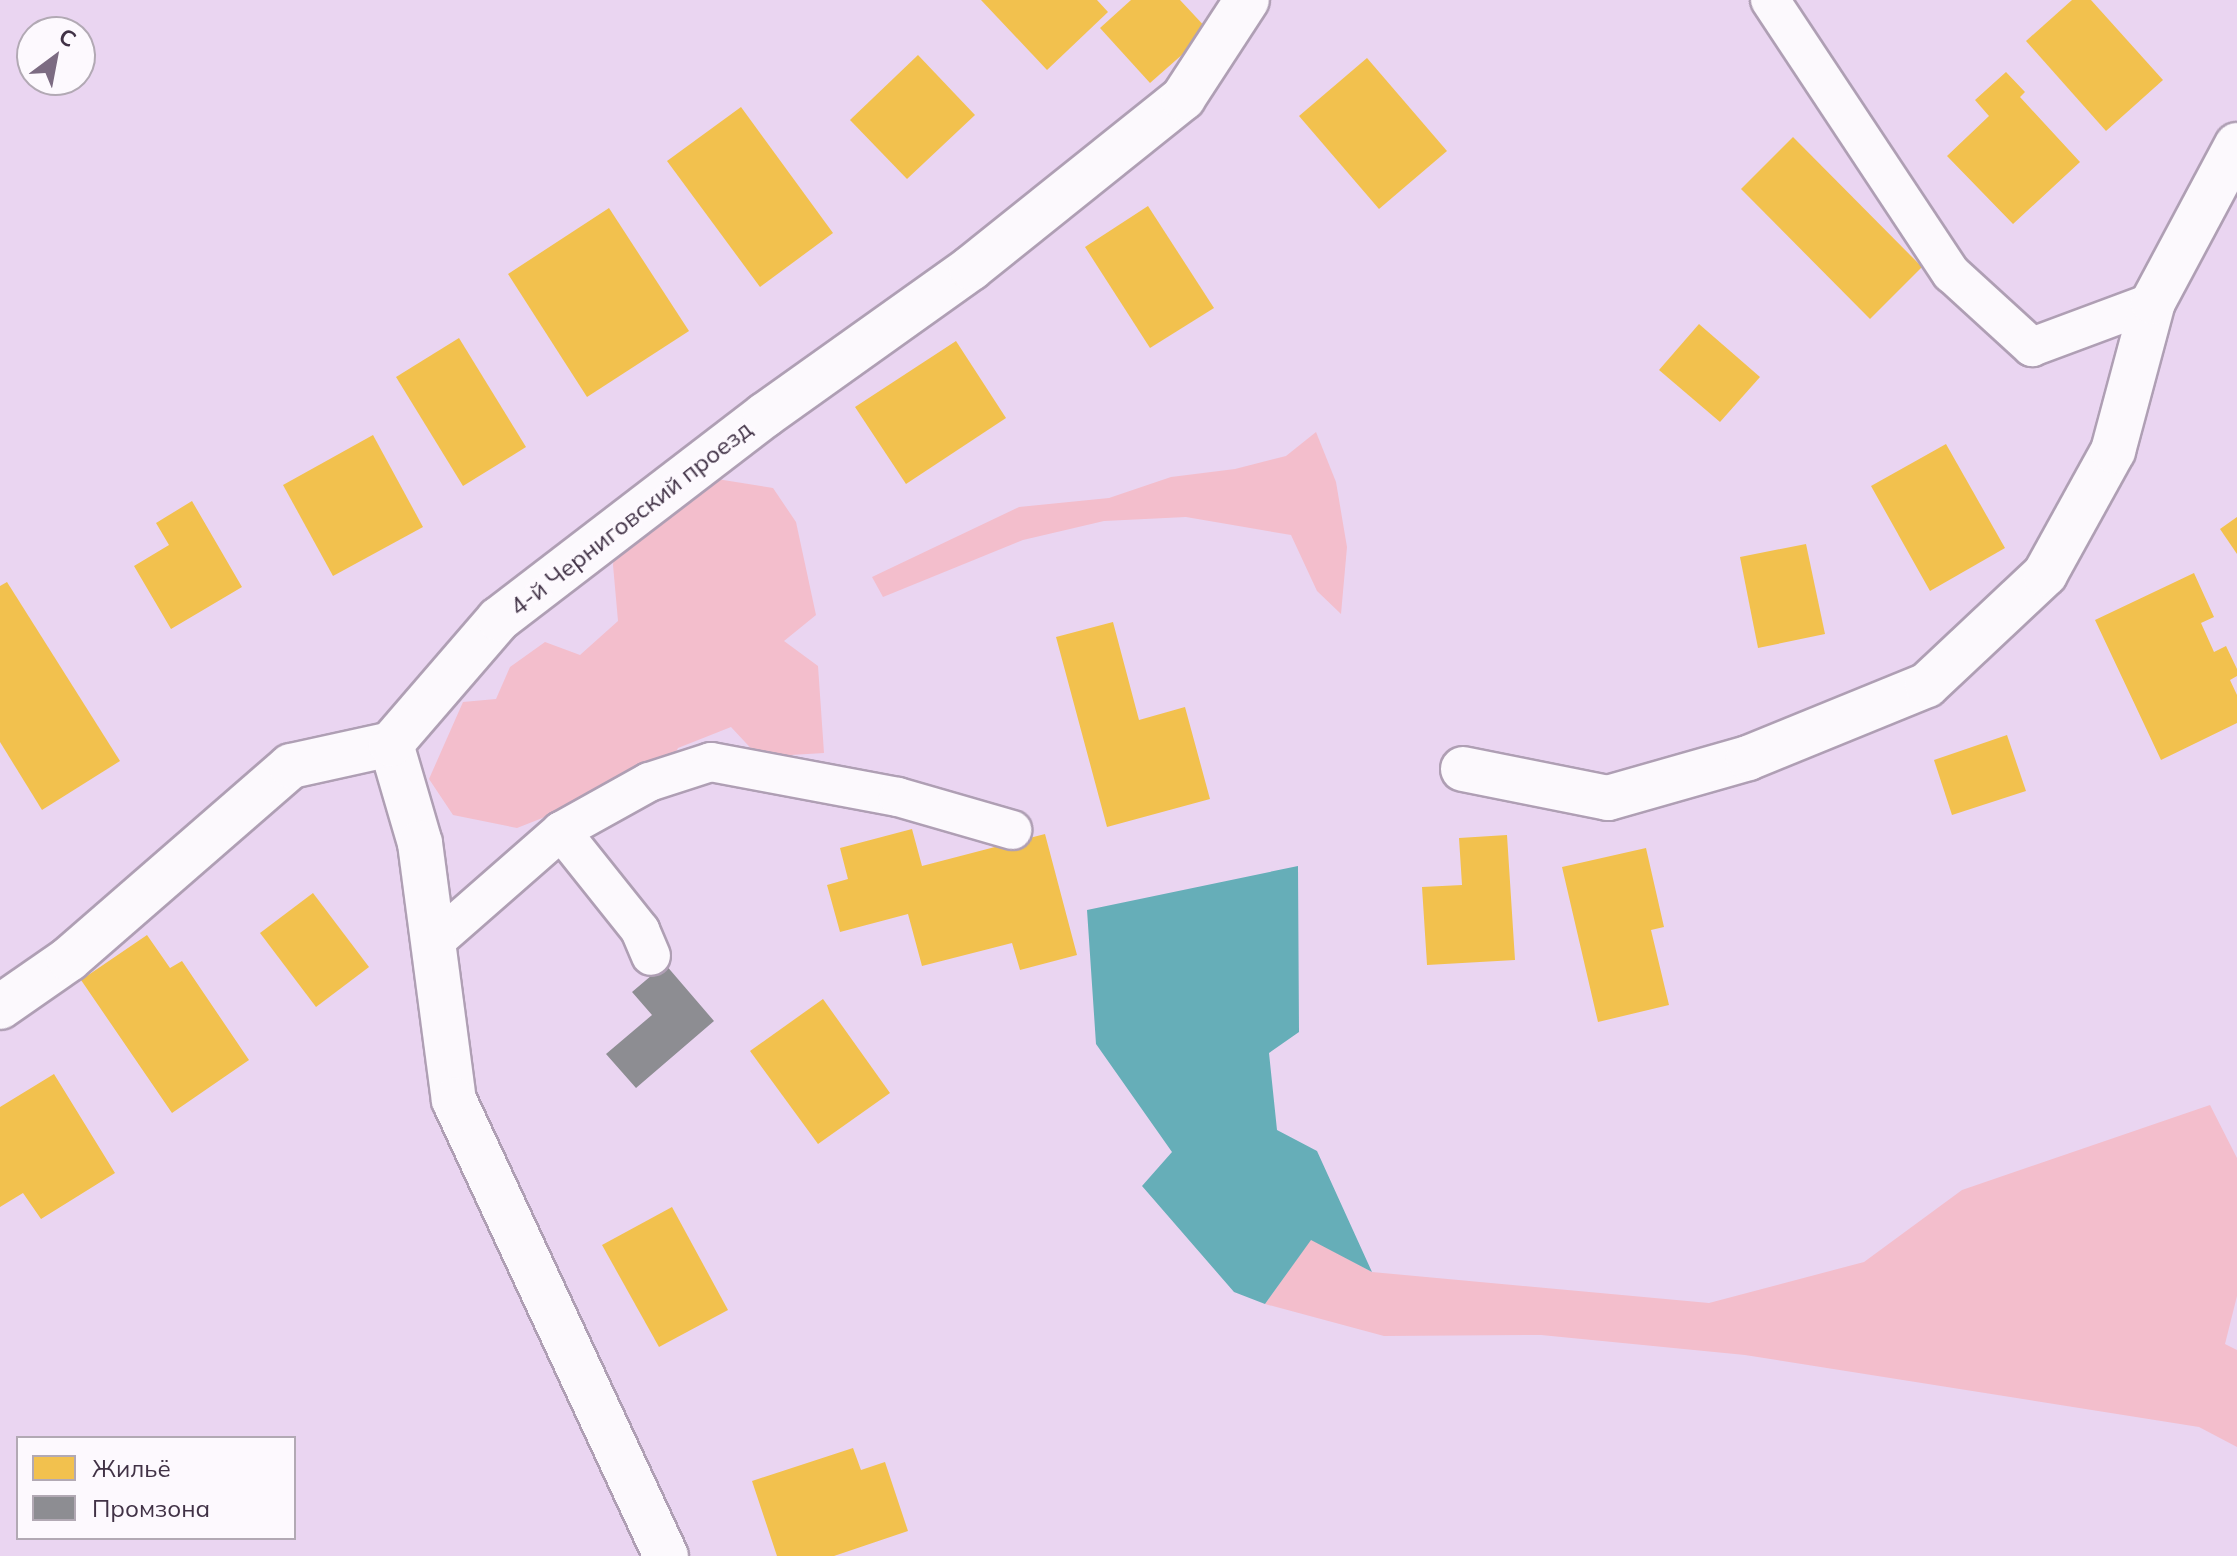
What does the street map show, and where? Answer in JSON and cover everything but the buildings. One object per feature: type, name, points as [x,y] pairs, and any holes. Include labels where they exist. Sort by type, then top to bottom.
[{"type":"street","name":"4-й Черниговский проезд","points":[[391,744],[499,619],[765,415],[971,268],[1183,98],[1247,0]]},
{"type":"street","points":[[1463,769],[1608,798],[1748,758],[1927,685],[2045,574],[2113,451],[2153,302],[2237,145]]},
{"type":"street","points":[[0,1007],[69,959],[291,766],[391,744],[420,843],[431,945],[454,1100],[666,1556]]},
{"type":"lane","points":[[1770,0],[1951,273],[2032,347],[2153,302]]},
{"type":"lane","points":[[431,945],[561,831],[649,782],[711,762],[898,797],[1012,830]]},
{"type":"lane","points":[[561,831],[640,930],[651,956]]},
{"type":"shaded area","points":[[1316,432],[1336,482],[1347,547],[1341,614],[1317,591],[1291,535],[1186,517],[1104,521],[1023,540],[883,597],[872,577],[1019,507],[1109,498],[1171,477],[1235,469],[1286,456]]},
{"type":"shaded area","points":[[717,479],[773,488],[796,522],[816,615],[784,641],[818,666],[824,753],[759,757],[731,727],[678,748],[667,769],[517,828],[453,815],[429,779],[463,702],[496,699],[510,667],[545,642],[580,655],[618,621],[613,565],[619,513]]},
{"type":"shaded area","points":[[1298,866],[1299,1032],[1269,1053],[1277,1130],[1317,1151],[1372,1272],[1311,1240],[1265,1304],[1234,1292],[1142,1186],[1172,1152],[1096,1044],[1087,910]]},
{"type":"shaded area","points":[[2210,1105],[2237,1158],[2237,1296],[2225,1344],[2237,1350],[2237,1447],[2199,1427],[1745,1355],[1541,1335],[1384,1336],[1265,1304],[1311,1239],[1372,1272],[1709,1303],[1864,1262],[1962,1190]]}]
